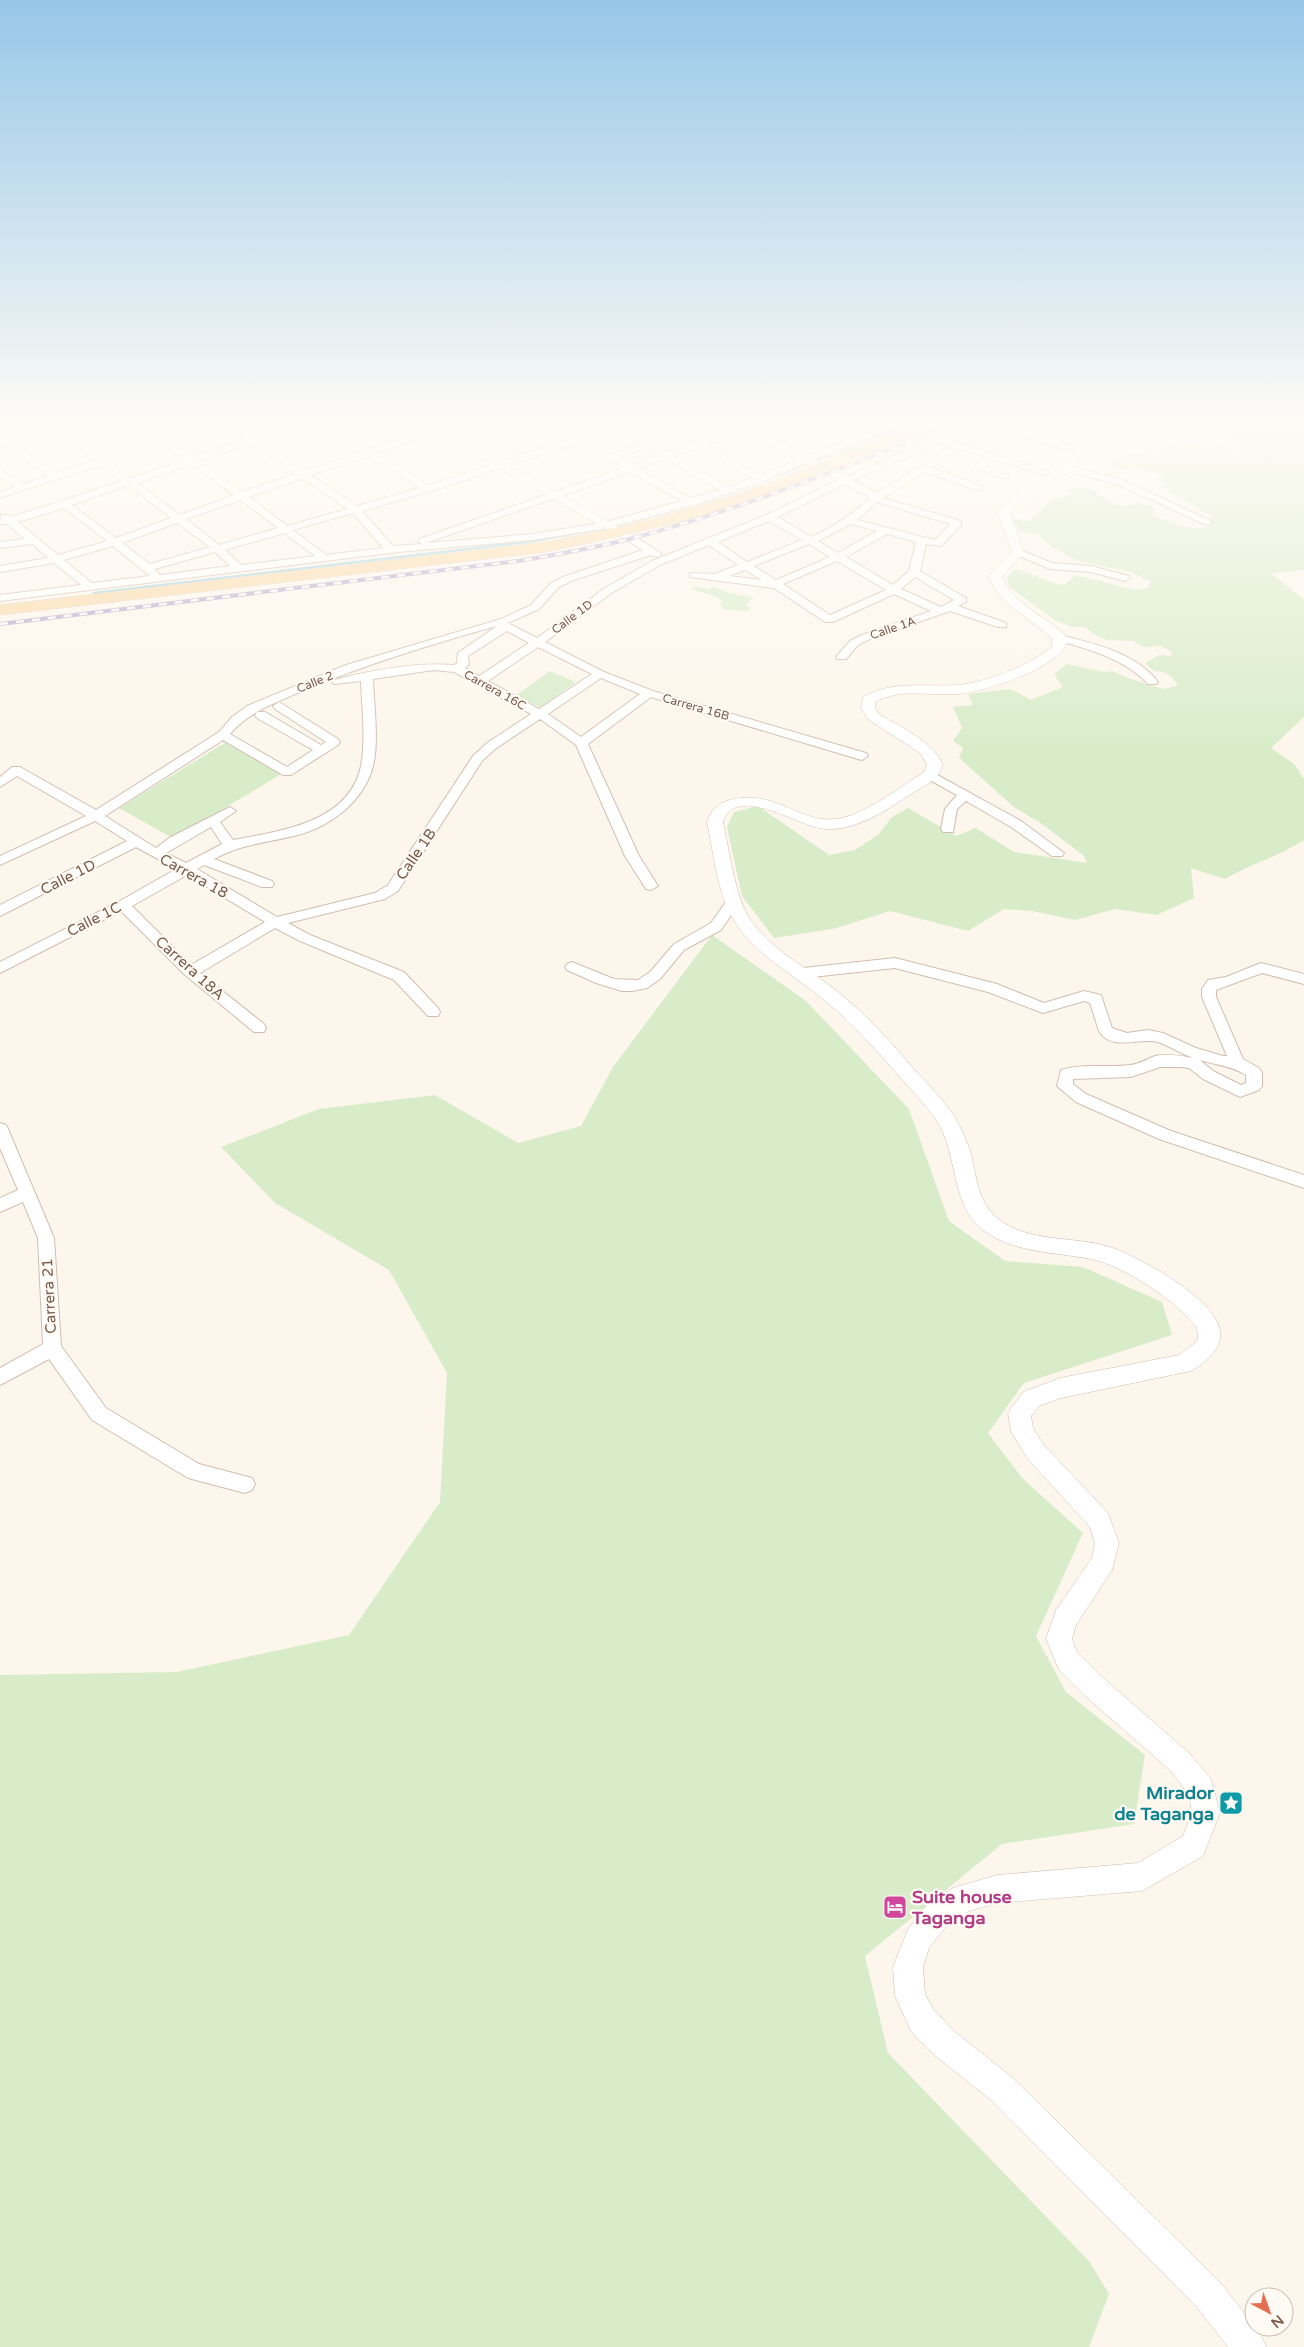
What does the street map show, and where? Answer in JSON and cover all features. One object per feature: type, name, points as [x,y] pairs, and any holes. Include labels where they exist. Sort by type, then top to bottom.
[{"type":"main road","points":[[0,610],[470,557],[546,547],[583,537]]},
{"type":"street","points":[[28,537],[90,587]]},
{"type":"street","points":[[105,537],[148,568],[158,580]]},
{"type":"street","points":[[0,569],[56,561],[131,537]]},
{"type":"street","points":[[202,537],[240,570]]},
{"type":"street","points":[[148,568],[256,537]]},
{"type":"street","points":[[295,537],[325,559]]},
{"type":"street","points":[[381,537],[394,550]]},
{"type":"street","points":[[394,550],[434,537]]},
{"type":"street","points":[[0,598],[394,550],[537,537]]},
{"type":"street","points":[[627,537],[665,560]]},
{"type":"street","name":"Calle 1D","points":[[480,680],[538,642],[608,590],[665,560],[724,537]]},
{"type":"street","points":[[807,537],[894,590],[945,609],[1002,626]]},
{"type":"street","points":[[718,577],[746,568],[820,537]]},
{"type":"street","points":[[694,575],[773,585],[840,556],[874,537]]},
{"type":"street","points":[[909,537],[937,544],[944,537]]},
{"type":"street","points":[[1013,537],[1018,552],[995,577],[997,585],[1008,598],[1060,638],[1096,648],[1142,671],[1152,682]]},
{"type":"street","points":[[711,542],[746,568],[804,601],[829,620],[894,590],[914,572],[922,540]]},
{"type":"street","points":[[0,545],[34,541]]},
{"type":"street","name":"Calle 2","points":[[0,861],[96,816],[223,735],[236,720],[251,709],[350,667],[502,625],[535,607],[555,586],[567,579],[651,551]]},
{"type":"street","points":[[1018,552],[1050,566],[1091,569],[1125,578]]},
{"type":"street","name":"Calle 1A","points":[[842,657],[854,643],[866,637],[945,609],[962,600],[914,572]]},
{"type":"street","points":[[457,669],[462,666],[462,655],[502,625]]},
{"type":"street","name":"Carrera 16B","points":[[502,625],[600,674],[649,693],[862,756]]},
{"type":"street","points":[[1060,638],[1060,645],[1054,652],[1019,670],[971,688],[943,691],[885,691],[868,700],[868,708],[874,718],[925,750],[932,757],[935,766],[930,775],[857,817],[842,823],[826,824],[812,822],[777,806],[755,800],[741,800],[725,806],[717,814],[715,822],[737,914],[748,930],[765,946],[837,1000],[864,1026],[943,1114],[954,1132],[969,1194],[990,1224],[1016,1236],[1105,1254],[1128,1263],[1196,1311],[1207,1324],[1209,1335],[1206,1346],[1198,1356],[1183,1364],[1060,1388],[1032,1399],[1019,1413],[1022,1431],[1035,1451],[1100,1521],[1107,1543],[1103,1562],[1065,1618],[1059,1639],[1068,1661],[1093,1686],[1181,1762],[1201,1789],[1206,1813],[1193,1846],[1142,1877],[997,1889],[963,1898],[938,1914],[918,1939],[908,1967],[910,1996],[922,2020],[944,2043],[1002,2089],[1209,2295],[1249,2347]]},
{"type":"street","name":"Carrera 16C","points":[[223,735],[279,706],[333,684],[367,674],[434,667],[457,669],[480,680],[540,714],[581,743]]},
{"type":"street","name":"Calle 1C","points":[[0,968],[123,904],[228,846],[295,832],[330,817],[351,799],[367,766],[369,726],[367,674]]},
{"type":"street","name":"Calle 1B","points":[[190,972],[275,922],[380,896],[393,888],[476,759],[491,746],[600,674]]},
{"type":"street","points":[[649,693],[581,743],[632,856],[650,886]]},
{"type":"street","points":[[223,735],[287,772],[334,742],[279,706]]},
{"type":"street","points":[[261,716],[321,750]]},
{"type":"street","points":[[0,783],[16,770]]},
{"type":"street","name":"Carrera 18","points":[[16,770],[96,816],[156,854],[187,869],[275,922],[305,938],[380,968]]},
{"type":"street","points":[[930,775],[1016,824],[1057,852]]},
{"type":"street","points":[[948,829],[950,807],[953,803],[966,796]]},
{"type":"street","points":[[156,854],[212,820],[230,812]]},
{"type":"street","points":[[212,820],[224,835],[228,846]]},
{"type":"street","name":"Calle 1D","points":[[0,911],[136,842]]},
{"type":"street","points":[[202,859],[267,884]]},
{"type":"street","points":[[572,967],[619,986],[634,986],[650,980],[679,947],[713,928],[721,921],[733,902]]},
{"type":"street","name":"Carrera 18A","points":[[123,904],[190,972],[259,1028]]},
{"type":"street","points":[[803,973],[895,963],[992,988],[1043,1008],[1084,996],[1096,999],[1106,1031],[1117,1037],[1128,1038],[1148,1035],[1163,1038],[1191,1052],[1223,1062],[1237,1062],[1254,1072],[1254,1086],[1240,1091],[1208,1075],[1194,1064],[1170,1060],[1158,1061],[1150,1066],[1131,1071],[1095,1071],[1066,1074],[1065,1086],[1081,1098],[1166,1136],[1279,1172],[1304,1182]]},
{"type":"street","points":[[380,968],[399,976],[433,1012]]},
{"type":"street","points":[[1237,1062],[1209,997],[1209,989],[1213,984],[1229,981],[1261,968],[1304,979]]},
{"type":"street","name":"Carrera 21","points":[[0,1129],[46,1238],[52,1348],[99,1414],[195,1472],[245,1484]]},
{"type":"street","points":[[0,1205],[27,1193]]},
{"type":"street","points":[[0,1377],[52,1348]]},
{"type":"green space","points":[[1040,537],[1304,537],[1304,570],[1271,573],[1304,600],[1304,717],[1271,748],[1294,764],[1304,779],[1304,840],[1225,879],[1191,868],[1194,898],[1157,915],[1115,909],[1075,920],[1032,911],[1004,909],[968,931],[890,911],[833,929],[774,938],[742,896],[727,827],[734,812],[758,806],[829,855],[855,850],[879,834],[891,818],[908,808],[956,836],[976,828],[1014,852],[1087,863],[1084,856],[1045,826],[1014,807],[959,758],[963,748],[953,741],[962,728],[953,707],[973,705],[968,694],[1011,689],[1031,700],[1063,687],[1054,674],[1067,664],[1104,672],[1113,671],[1125,677],[1163,689],[1178,686],[1168,674],[1154,671],[1145,663],[1159,655],[1171,656],[1172,652],[1161,646],[1143,647],[1133,641],[1107,640],[1097,636],[1085,627],[1073,627],[1056,621],[1009,587],[1007,577],[1016,569],[1064,585],[1076,575],[1136,590],[1148,588],[1151,582],[1131,572],[1078,561],[1051,546]]},
{"type":"green space","points":[[696,587],[708,589],[714,587],[726,592],[754,598],[750,600],[750,603],[745,603],[750,608],[748,611],[726,610],[719,605],[723,601],[712,595],[690,589]]},
{"type":"green space","points":[[550,671],[576,682],[541,707],[515,696]]},
{"type":"green space","points":[[226,742],[283,773],[174,839],[119,808]]},
{"type":"green space","points":[[712,935],[806,1001],[909,1109],[949,1221],[1005,1261],[1083,1267],[1162,1302],[1172,1335],[1024,1383],[988,1433],[1023,1479],[1083,1533],[1036,1636],[1066,1692],[1145,1755],[1134,1824],[1002,1844],[865,1956],[888,2053],[1089,2261],[1109,2294],[1089,2347],[0,2347],[0,1675],[177,1672],[349,1635],[440,1502],[447,1373],[389,1270],[275,1203],[221,1147],[319,1109],[435,1095],[518,1143],[581,1126],[613,1067]]},
{"type":"waterway","points":[[94,593],[528,542],[558,537]]},
{"type":"railway","points":[[0,624],[518,561],[639,537]]},
{"type":"place","name":"Mirador de Taganga","points":[[1231,1803]]},
{"type":"place","name":"Suite house Taganga","points":[[895,1907]]}]
